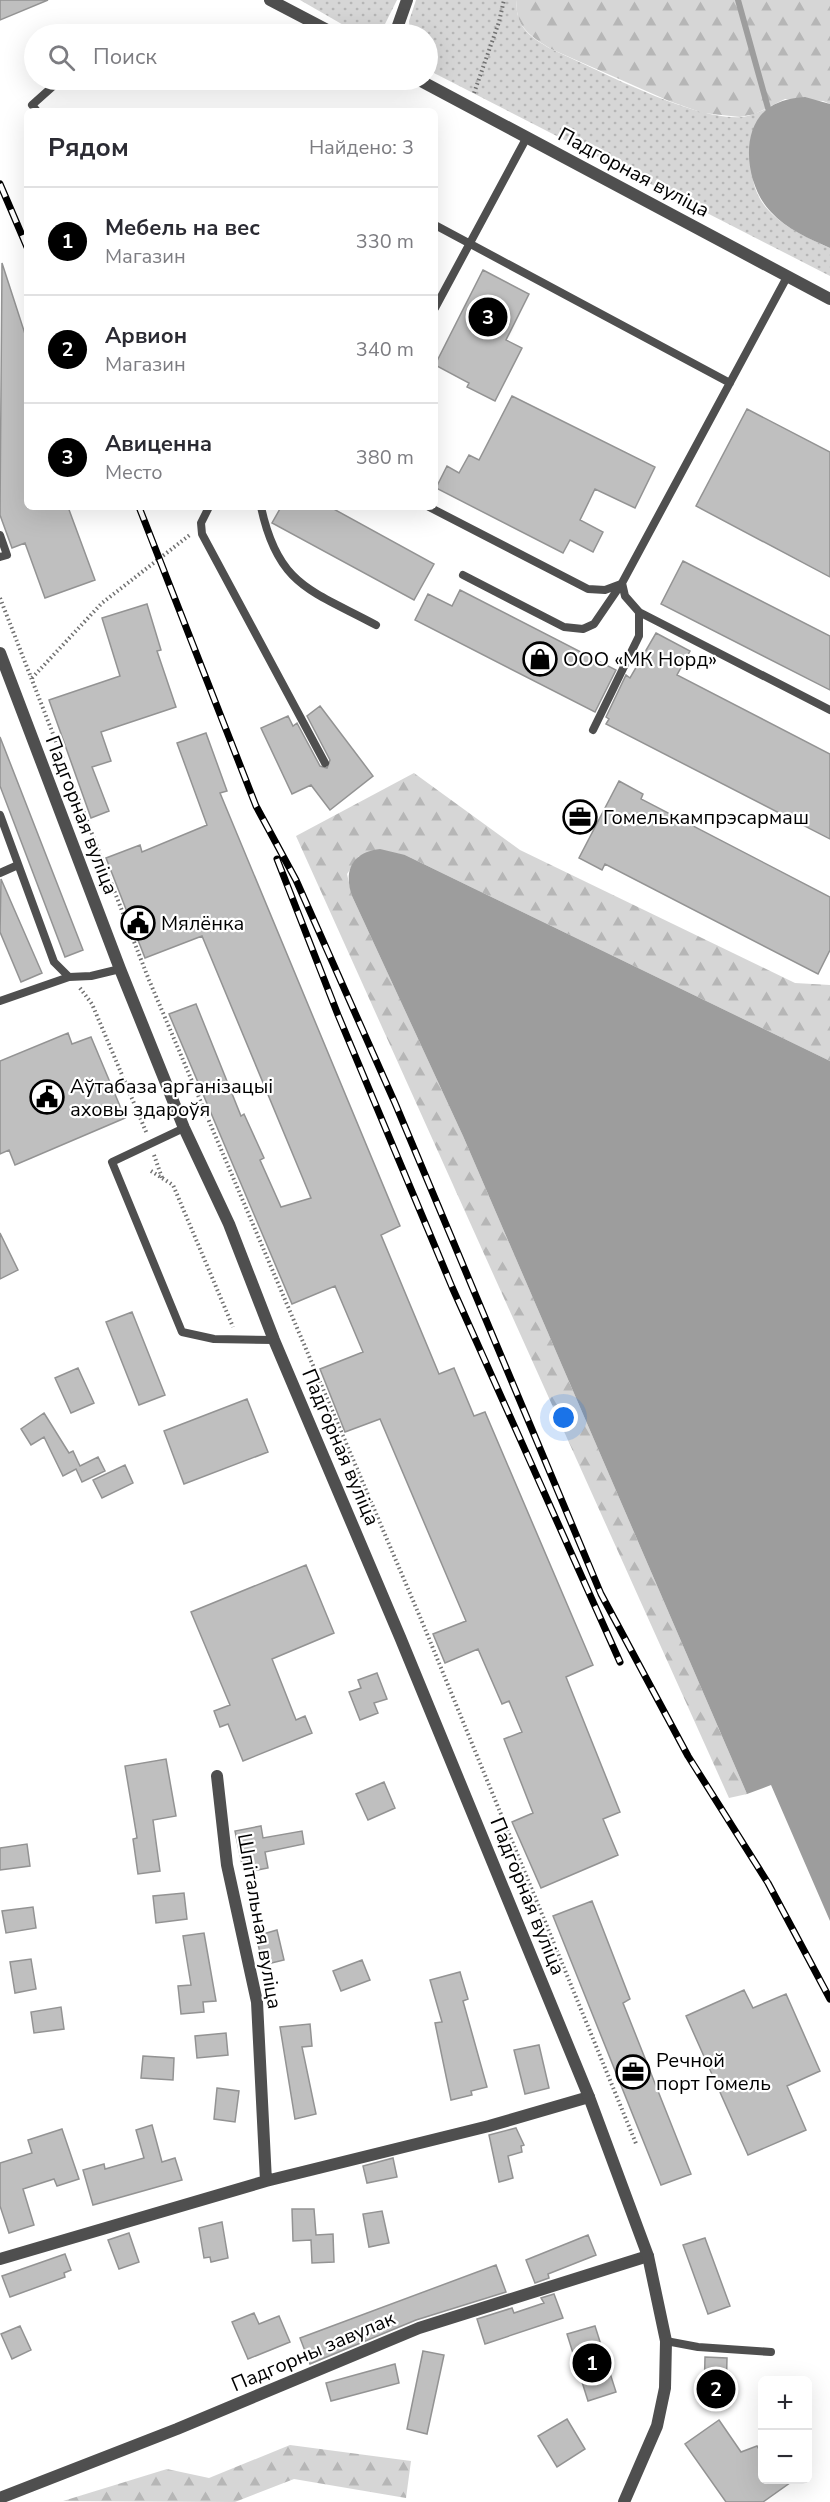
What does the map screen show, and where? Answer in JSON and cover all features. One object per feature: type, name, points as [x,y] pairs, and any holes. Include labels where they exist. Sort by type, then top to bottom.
[{"type":"street","points":[[270,0],[316,24]]},
{"type":"street","points":[[399,24],[407,0]]},
{"type":"street","name":"Падгорная вуліца","points":[[438,90],[830,299]]},
{"type":"street","name":"Падгорная вуліца","points":[[0,653],[120,969],[184,1128],[229,1224],[274,1340],[400,1637],[589,2097],[648,2256],[666,2341],[665,2388],[657,2426],[624,2502]]},
{"type":"street","name":"Шпітальная вуліца","points":[[217,1776],[227,1865],[257,2002],[266,2181]]},
{"type":"street","points":[[0,2259],[266,2181],[489,2126],[589,2097]]},
{"type":"street","name":"Падгорны завулак","points":[[0,2498],[177,2429],[419,2328],[648,2256]]},
{"type":"lane","points":[[34,108],[32,105],[49,90]]},
{"type":"lane","points":[[438,303],[527,137]]},
{"type":"lane","points":[[438,227],[730,383]]},
{"type":"lane","points":[[463,575],[564,627],[583,629],[594,624],[622,583],[787,276]]},
{"type":"lane","points":[[208,510],[200,527],[325,763]]},
{"type":"lane","points":[[262,510],[266,531],[276,553],[284,568],[299,584],[376,625]]},
{"type":"lane","points":[[435,510],[588,589],[605,591],[622,583]]},
{"type":"lane","points":[[0,535],[7,555],[0,557]]},
{"type":"lane","points":[[622,583],[625,596],[639,612],[830,710]]},
{"type":"lane","points":[[593,730],[639,636],[639,612]]},
{"type":"lane","points":[[0,815],[54,962],[69,977]]},
{"type":"lane","points":[[0,873],[18,865]]},
{"type":"lane","points":[[0,1001],[69,977],[91,976],[120,969]]},
{"type":"lane","points":[[184,1128],[112,1162],[182,1332],[213,1339],[274,1340]]},
{"type":"lane","points":[[666,2341],[698,2347],[771,2352]]},
{"type":"path","points":[[469,106],[499,22],[504,0]]},
{"type":"path","points":[[32,678],[102,603],[200,527]]},
{"type":"path","points":[[0,598],[149,980],[423,1624],[637,2146]]},
{"type":"path","points":[[92,1004],[151,1143],[162,1178]]},
{"type":"path","points":[[151,1171],[172,1185],[234,1330]]},
{"type":"green space","points":[[300,0],[397,0],[385,24],[342,24]]},
{"type":"green space","points":[[416,0],[517,0],[518,17],[521,24],[536,40],[645,92],[672,103],[722,116],[742,117],[768,108],[760,123],[756,139],[753,179],[757,192],[763,204],[782,222],[830,248],[830,276],[438,75],[438,24],[409,24]]},
{"type":"green space","points":[[517,0],[830,0],[830,104],[823,101],[785,99],[755,114],[740,117],[703,113],[669,101],[551,49],[536,40],[521,24],[518,17]]},
{"type":"green space","points":[[414,773],[520,850],[795,983],[830,985],[830,1061],[405,855],[359,856],[347,874],[352,896],[463,1136],[747,1794],[729,1798],[296,836]]},
{"type":"green space","points":[[290,2445],[411,2461],[406,2498],[294,2479],[235,2502],[63,2501],[167,2469],[209,2478]]},
{"type":"shaded area","points":[[805,97],[830,104],[830,248],[799,233],[777,218],[763,202],[751,174],[749,144],[753,129],[760,117],[778,103]]},
{"type":"shaded area","points":[[380,849],[405,855],[830,1061],[830,1921],[771,1785],[747,1794],[463,1136],[352,896],[349,878],[352,864],[363,854]]},
{"type":"building","points":[[0,0],[48,0],[0,20]]},
{"type":"building","points":[[2,263],[24,331],[24,510],[69,510],[95,580],[45,598],[25,543],[12,548],[0,515]]},
{"type":"building","points":[[483,270],[529,294],[506,340],[522,348],[495,401],[467,387],[469,383],[438,367],[438,359]]},
{"type":"building","points":[[512,396],[655,467],[635,508],[595,489],[580,520],[603,532],[593,552],[570,540],[563,553],[438,489],[438,484],[447,466],[459,473],[469,455],[479,460]]},
{"type":"building","points":[[747,409],[830,452],[830,577],[696,506]]},
{"type":"building","points":[[279,510],[335,510],[434,564],[414,600],[272,523]]},
{"type":"building","points":[[683,561],[830,636],[830,690],[661,604]]},
{"type":"building","points":[[460,590],[616,670],[595,712],[415,620],[428,594],[452,606]]},
{"type":"building","points":[[147,604],[161,650],[157,651],[176,707],[101,732],[111,761],[92,767],[109,811],[91,818],[49,700],[120,676],[102,618]]},
{"type":"building","points":[[656,633],[690,651],[677,675],[830,754],[830,839],[606,724],[609,719],[606,717],[626,675],[630,678]]},
{"type":"building","points":[[320,706],[373,776],[330,810],[311,785],[292,794],[261,728],[288,716],[293,726],[297,723],[320,766],[327,768],[330,760],[307,716]]},
{"type":"building","points":[[206,733],[227,791],[220,793],[400,1226],[381,1235],[439,1374],[454,1368],[474,1416],[485,1412],[593,1665],[566,1677],[620,1812],[603,1819],[618,1855],[541,1888],[512,1822],[533,1813],[504,1739],[522,1732],[509,1701],[502,1704],[478,1649],[445,1663],[433,1634],[466,1621],[380,1419],[345,1432],[320,1369],[363,1352],[335,1286],[292,1304],[169,1014],[196,1004],[241,1116],[244,1114],[264,1158],[260,1160],[281,1207],[311,1198],[202,936],[145,958],[106,858],[140,845],[142,852],[207,825],[177,743]]},
{"type":"building","points":[[0,737],[83,950],[65,957],[0,786]]},
{"type":"building","points":[[619,781],[643,794],[641,799],[830,897],[830,950],[818,974],[605,864],[602,870],[579,858]]},
{"type":"building","points":[[1,879],[42,973],[21,982],[0,932]]},
{"type":"building","points":[[68,1033],[72,1044],[91,1037],[125,1118],[15,1165],[9,1150],[0,1154],[0,1061]]},
{"type":"building","points":[[0,1233],[18,1270],[0,1279]]},
{"type":"building","points":[[132,1312],[165,1395],[139,1405],[106,1322]]},
{"type":"building","points":[[78,1368],[94,1403],[71,1413],[55,1378]]},
{"type":"building","points":[[247,1399],[268,1452],[184,1484],[164,1431]]},
{"type":"building","points":[[44,1413],[69,1453],[73,1451],[80,1466],[98,1457],[105,1471],[82,1482],[76,1469],[63,1476],[44,1437],[31,1445],[21,1429]]},
{"type":"building","points":[[125,1465],[133,1483],[102,1498],[93,1480]]},
{"type":"building","points":[[306,1565],[334,1633],[272,1659],[296,1720],[305,1716],[312,1733],[243,1761],[228,1724],[220,1727],[214,1711],[230,1705],[191,1612]]},
{"type":"building","points":[[377,1673],[387,1699],[374,1703],[378,1713],[360,1720],[349,1692],[361,1688],[358,1680]]},
{"type":"building","points":[[166,1759],[176,1816],[153,1820],[160,1871],[138,1874],[133,1839],[137,1838],[125,1766]]},
{"type":"building","points":[[384,1782],[395,1808],[368,1820],[356,1794]]},
{"type":"building","points":[[261,1826],[263,1838],[302,1831],[304,1844],[265,1852],[268,1868],[252,1871],[251,1867],[243,1869],[235,1831]]},
{"type":"building","points":[[27,1844],[30,1866],[0,1870],[0,1848]]},
{"type":"building","points":[[184,1893],[187,1919],[156,1923],[153,1896]]},
{"type":"building","name":"Речной порт Гомель","points":[[592,1901],[630,1999],[623,2003],[691,2174],[661,2185],[553,1916]]},
{"type":"building","points":[[33,1907],[36,1928],[6,1933],[2,1911]]},
{"type":"building","points":[[277,1930],[284,1960],[263,1965],[256,1936]]},
{"type":"building","points":[[204,1933],[216,2001],[203,2002],[204,2012],[181,2014],[178,1986],[191,1985],[183,1936]]},
{"type":"building","points":[[31,1959],[36,1989],[15,1993],[10,1962]]},
{"type":"building","points":[[362,1960],[370,1980],[341,1991],[333,1971]]},
{"type":"building","points":[[460,1972],[468,1999],[463,2001],[487,2087],[471,2091],[472,2095],[451,2100],[435,2023],[442,2022],[430,1980]]},
{"type":"building","points":[[744,1990],[753,2008],[786,1994],[820,2071],[787,2086],[806,2130],[748,2155],[686,2016]]},
{"type":"building","points":[[61,2007],[64,2029],[34,2033],[31,2012]]},
{"type":"building","points":[[310,2024],[312,2046],[302,2047],[316,2114],[295,2119],[280,2027]]},
{"type":"building","points":[[226,2033],[228,2055],[197,2058],[195,2036]]},
{"type":"building","points":[[539,2045],[549,2088],[525,2094],[514,2050]]},
{"type":"building","points":[[143,2056],[174,2058],[173,2080],[141,2078]]},
{"type":"building","points":[[217,2088],[239,2091],[235,2122],[214,2119]]},
{"type":"building","points":[[152,2125],[162,2162],[175,2158],[182,2180],[93,2205],[83,2170],[104,2164],[105,2169],[144,2158],[136,2130]]},
{"type":"building","points":[[516,2128],[524,2145],[521,2146],[522,2152],[508,2156],[513,2178],[499,2182],[489,2135]]},
{"type":"building","points":[[62,2129],[79,2179],[57,2186],[54,2179],[23,2189],[34,2225],[9,2233],[0,2206],[0,2163],[32,2153],[28,2140]]},
{"type":"building","points":[[393,2158],[397,2177],[367,2183],[363,2166]]},
{"type":"building","points":[[292,2209],[314,2209],[316,2235],[333,2234],[334,2262],[312,2263],[311,2240],[293,2241]]},
{"type":"building","points":[[382,2211],[389,2243],[369,2247],[363,2214]]},
{"type":"building","points":[[222,2222],[228,2258],[211,2262],[210,2257],[204,2258],[199,2228]]},
{"type":"building","points":[[129,2233],[139,2262],[119,2269],[108,2240]]},
{"type":"building","points":[[588,2235],[596,2255],[548,2274],[549,2278],[535,2283],[526,2260]]},
{"type":"building","points":[[705,2238],[730,2306],[708,2314],[683,2245]]},
{"type":"building","points":[[65,2254],[71,2270],[64,2273],[65,2277],[10,2297],[2,2276]]},
{"type":"building","points":[[496,2265],[506,2292],[416,2320],[310,2364],[300,2338]]},
{"type":"building","points":[[554,2294],[563,2318],[485,2344],[477,2319],[512,2308],[514,2313],[544,2303],[541,2298]]},
{"type":"building","points":[[254,2313],[259,2324],[279,2316],[290,2342],[248,2359],[232,2322]]},
{"type":"building","points":[[20,2326],[31,2350],[12,2359],[1,2334]]},
{"type":"building","points":[[595,2326],[616,2392],[588,2401],[567,2334]]},
{"type":"building","points":[[423,2351],[444,2355],[427,2434],[407,2429]]},
{"type":"building","points":[[705,2357],[727,2358],[726,2399],[704,2398]]},
{"type":"building","points":[[395,2364],[399,2383],[331,2401],[326,2383]]},
{"type":"building","points":[[567,2419],[585,2449],[557,2467],[538,2436]]},
{"type":"building","points":[[719,2420],[741,2452],[758,2448],[758,2484],[788,2484],[763,2502],[726,2502],[685,2444]]},
{"type":"waterway","points":[[738,0],[768,108]]},
{"type":"railway","points":[[0,184],[24,240]]},
{"type":"railway","points":[[140,510],[256,806],[296,880],[395,1103],[601,1594],[688,1756],[768,1883],[830,1999]]},
{"type":"railway","points":[[277,859],[338,1015],[452,1287],[620,1662]]},
{"type":"place","name":"Авиценна","points":[[488,317]]},
{"type":"place","name":"ООО «МК Норд»","points":[[540,659]]},
{"type":"place","name":"Гомелькампрэсармаш","points":[[580,817]]},
{"type":"place","name":"Мялёнка","points":[[138,923]]},
{"type":"place","name":"Аўтабаза арганізацыі аховы здароўя","points":[[47,1097]]},
{"type":"place","name":"Речной порт Гомель","points":[[633,2072]]},
{"type":"place","name":"Мебель на вес","points":[[592,2363]]},
{"type":"place","name":"Арвион","points":[[716,2389]]}]
